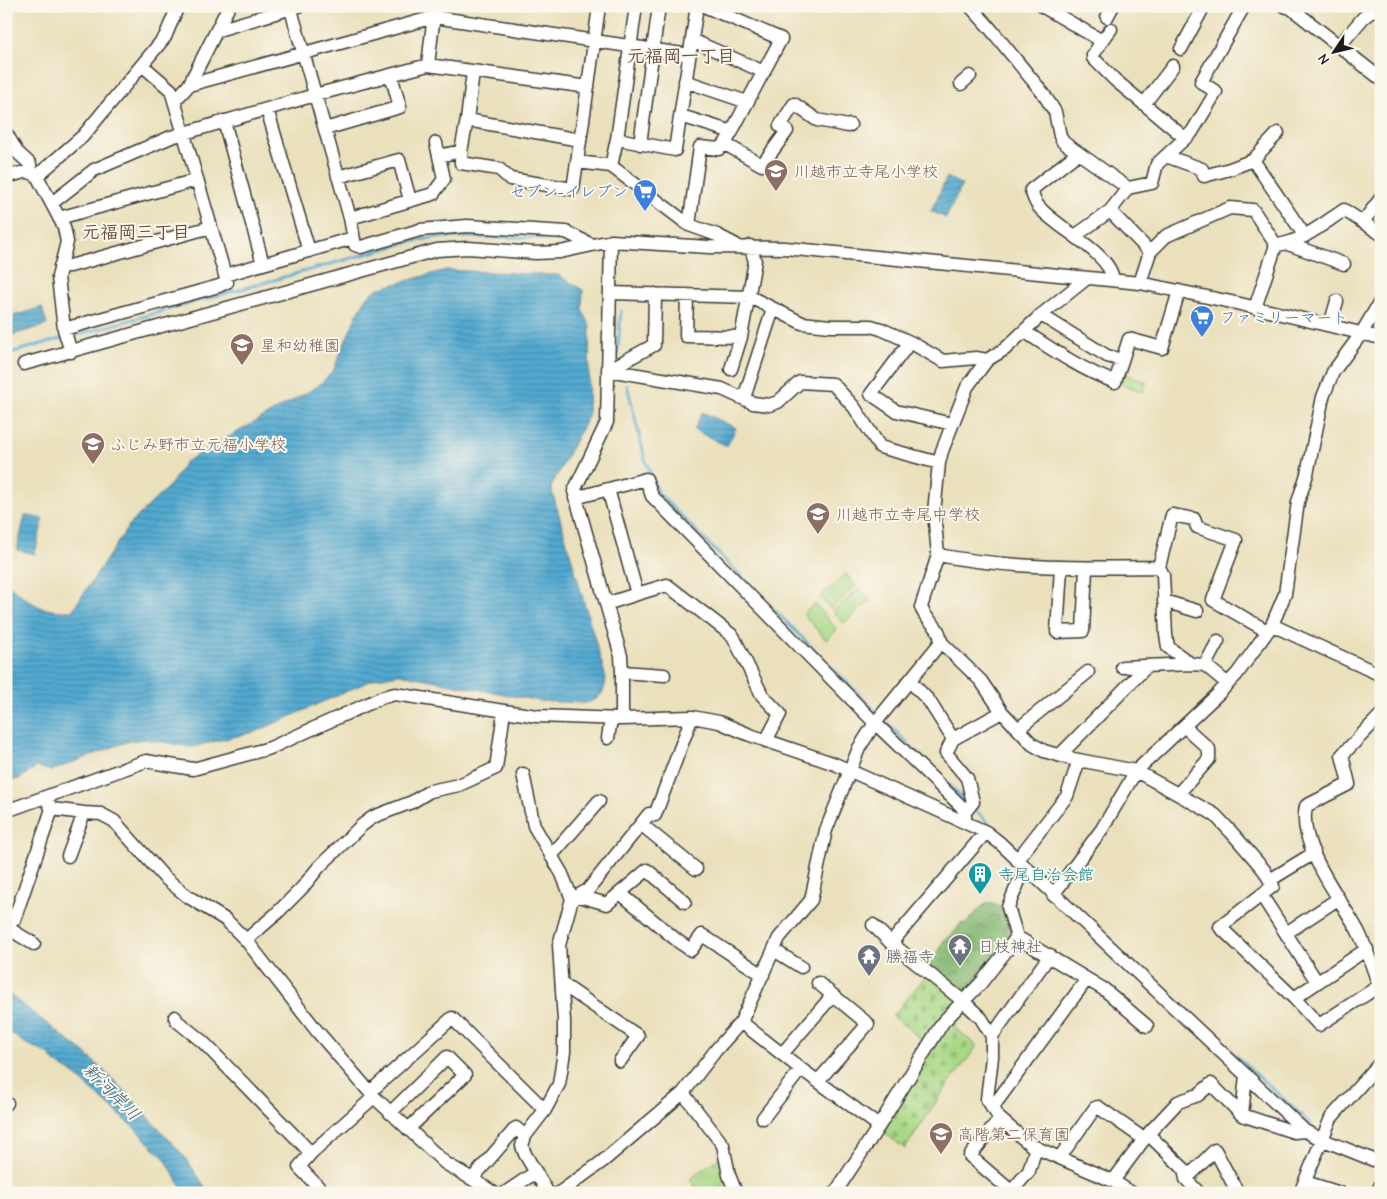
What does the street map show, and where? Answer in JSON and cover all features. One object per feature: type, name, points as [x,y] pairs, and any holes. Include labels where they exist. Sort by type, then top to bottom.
[{"type":"street","points":[[34,174],[83,136],[165,36],[178,6]]},
{"type":"street","points":[[174,99],[189,85],[229,6]]},
{"type":"street","points":[[474,72],[461,163],[499,169],[510,178],[573,189],[599,6]]},
{"type":"street","points":[[611,166],[617,139],[636,6]]},
{"type":"street","points":[[640,144],[659,6]]},
{"type":"street","points":[[617,139],[675,150],[697,6]]},
{"type":"street","points":[[688,225],[700,147],[719,148],[725,144],[781,39],[704,6]]},
{"type":"street","points":[[970,6],[1043,93],[1055,112],[1063,142],[1128,188]]},
{"type":"street","points":[[1042,6],[1102,41]]},
{"type":"street","points":[[1181,49],[1204,6]]},
{"type":"street","points":[[1075,236],[1110,211],[1128,188],[1152,183],[1157,164],[1192,132],[1216,92],[1201,82],[1244,6]]},
{"type":"street","points":[[1340,46],[1363,18],[1378,6]]},
{"type":"street","points":[[218,30],[294,7],[303,52],[350,218],[355,245],[361,247],[420,230],[468,226],[566,232],[592,245]]},
{"type":"street","points":[[1290,7],[1381,79]]},
{"type":"street","points":[[189,85],[435,11],[594,42],[689,55]]},
{"type":"street","points":[[428,65],[435,11]]},
{"type":"street","points":[[1110,17],[1102,41],[1093,57],[1115,80],[1185,138]]},
{"type":"street","points":[[692,40],[764,72]]},
{"type":"street","points":[[64,329],[219,286],[227,282],[171,90],[142,65]]},
{"type":"street","points":[[52,203],[94,170],[183,133],[428,65],[588,87]]},
{"type":"street","points":[[1144,104],[1173,66]]},
{"type":"street","points":[[325,129],[400,107],[391,75]]},
{"type":"street","points":[[685,81],[747,102]]},
{"type":"street","points":[[725,144],[762,165],[788,131],[780,126],[794,104],[822,122],[850,125]]},
{"type":"street","points":[[267,109],[309,251]]},
{"type":"street","points":[[680,116],[732,132]]},
{"type":"street","points":[[467,120],[580,140]]},
{"type":"street","points":[[224,121],[263,264]]},
{"type":"street","points":[[6,133],[17,152],[30,164],[64,227],[67,242],[58,276],[64,329],[71,352]]},
{"type":"street","points":[[1166,156],[1202,169],[1204,176],[1253,160],[1278,133]]},
{"type":"street","points":[[350,218],[433,194],[444,179],[438,149],[462,150]]},
{"type":"street","points":[[1078,153],[1031,190],[1038,206],[1092,249],[1112,273],[1113,280]]},
{"type":"street","points":[[338,178],[399,160],[410,200]]},
{"type":"street","points":[[1253,160],[1304,236]]},
{"type":"street","points":[[577,162],[611,166],[688,225],[744,246],[755,261],[750,297],[741,337],[731,369]]},
{"type":"street","points":[[6,177],[28,172],[34,174]]},
{"type":"street","points":[[59,218],[198,180]]},
{"type":"street","points":[[1364,222],[1381,198]]},
{"type":"street","points":[[1140,283],[1150,252],[1166,236],[1230,208],[1252,210],[1282,244],[1344,264]]},
{"type":"street","points":[[1255,308],[1282,244],[1304,236],[1344,210],[1381,234]]},
{"type":"street","points":[[1110,211],[1150,252]]},
{"type":"street","points":[[60,266],[70,266],[211,227]]},
{"type":"street","points":[[225,275],[353,238]]},
{"type":"street","points":[[608,738],[616,719],[622,672],[619,649],[574,491],[607,422],[612,241]]},
{"type":"street","points":[[24,364],[437,250],[468,248],[536,253],[560,252],[612,241],[709,247],[785,248],[1140,283],[1381,338]]},
{"type":"street","points":[[1086,279],[1041,315],[1006,349],[987,360],[968,387],[952,424],[939,463],[934,512],[938,555],[921,607],[923,613],[938,628],[941,642],[980,681],[1002,712],[1032,744],[1044,751],[1136,771],[1215,815],[1264,870],[1273,886],[1220,927],[1294,998],[1319,1025],[1380,989],[1367,949],[1358,930],[1325,879],[1309,841],[1304,815],[1306,806],[1349,784],[1342,755],[1381,715]]},
{"type":"street","points":[[1024,331],[1071,361],[1115,382],[1130,339],[1162,348],[1180,291]]},
{"type":"street","points":[[610,293],[750,297],[802,323],[830,326],[871,326],[910,342],[942,361],[976,358],[987,360]]},
{"type":"street","points":[[608,370],[654,345],[654,294]]},
{"type":"street","points":[[687,295],[686,336],[741,337]]},
{"type":"street","points":[[1053,895],[1102,829],[1136,771],[1228,684],[1270,628],[1285,594],[1298,502],[1307,474],[1323,397],[1333,372],[1361,334],[1381,300]]},
{"type":"street","points":[[1330,325],[1337,301]]},
{"type":"street","points":[[744,398],[773,309]]},
{"type":"street","points":[[1041,315],[1107,356],[1122,360]]},
{"type":"street","points":[[910,342],[871,394],[896,411],[952,424]]},
{"type":"street","points":[[608,370],[722,389],[754,403],[769,405],[778,402],[800,382],[833,384],[854,407],[880,447],[939,463]]},
{"type":"street","points":[[576,498],[646,479],[652,496],[965,816],[986,832],[1021,864],[1305,1131],[1381,1163]]},
{"type":"street","points":[[608,489],[637,594]]},
{"type":"street","points":[[1191,664],[1168,647],[1166,635],[1163,574],[1159,567],[1172,514],[1194,519],[1197,527],[1236,540],[1213,600],[1270,628],[1381,675]]},
{"type":"street","points":[[938,555],[1003,564],[1061,568],[1159,567]]},
{"type":"street","points":[[1061,568],[1057,632],[1083,631],[1086,568]]},
{"type":"street","points":[[606,604],[667,585],[733,636],[762,696],[780,714],[766,741]]},
{"type":"street","points":[[1164,601],[1197,611]]},
{"type":"street","points":[[1205,665],[1218,641]]},
{"type":"street","points":[[559,1193],[603,1160],[683,1093],[716,1050],[741,1022],[779,938],[811,900],[826,830],[858,748],[875,722],[941,642]]},
{"type":"street","points":[[1122,667],[1205,665],[1228,684]]},
{"type":"street","points":[[1060,755],[1147,666]]},
{"type":"street","points":[[622,672],[664,675]]},
{"type":"street","points":[[1018,729],[1088,672]]},
{"type":"street","points":[[910,681],[929,701],[953,739]]},
{"type":"street","points":[[6,811],[146,761],[193,769],[270,748],[383,697],[395,694],[504,712],[553,717],[616,719],[692,717],[719,722],[766,741],[849,770],[924,805],[965,816]]},
{"type":"street","points":[[246,940],[275,915],[361,826],[373,817],[412,802],[430,791],[459,785],[496,768],[504,712]]},
{"type":"street","points":[[965,816],[973,802],[972,794],[967,778],[946,753],[953,739],[1002,712]]},
{"type":"street","points":[[548,1193],[522,1146],[525,1136],[544,1110],[559,1084],[564,1052],[559,945],[576,897],[588,890],[649,814],[655,815],[692,717]]},
{"type":"street","points":[[1178,794],[1209,759],[1210,749],[1184,727]]},
{"type":"street","points":[[1079,760],[1067,796],[1021,864],[1008,907],[1017,937],[1050,955],[1105,990],[1147,1026]]},
{"type":"street","points":[[523,774],[534,826],[576,897],[607,904],[647,870],[685,902]]},
{"type":"street","points":[[45,797],[52,809]]},
{"type":"street","points":[[551,856],[599,801]]},
{"type":"street","points":[[52,809],[101,814],[114,821],[164,877],[188,896],[226,920],[246,940],[318,1031],[390,1112],[445,1163],[494,1193]]},
{"type":"street","points":[[34,944],[9,925],[52,809]]},
{"type":"street","points":[[68,856],[84,813]]},
{"type":"street","points":[[642,825],[696,869]]},
{"type":"street","points":[[891,943],[986,832]]},
{"type":"street","points":[[1270,880],[1314,853]]},
{"type":"street","points":[[620,893],[691,950],[702,935],[763,975]]},
{"type":"street","points":[[1262,896],[1317,982]]},
{"type":"street","points":[[1286,933],[1338,899]]},
{"type":"street","points":[[873,925],[891,943],[963,1001],[981,1018],[992,1036],[992,1057],[987,1099],[996,1113],[1036,1147],[1113,1181],[1132,1193]]},
{"type":"street","points":[[836,1193],[944,1022],[981,983],[1017,937]]},
{"type":"street","points":[[1294,998],[1367,949]]},
{"type":"street","points":[[774,950],[801,967]]},
{"type":"street","points":[[992,1036],[1050,955]]},
{"type":"street","points":[[1036,1147],[1029,1171],[1010,1192],[970,1156],[996,1113],[1087,979]]},
{"type":"street","points":[[562,984],[638,1036],[620,1062]]},
{"type":"street","points":[[818,984],[868,1024],[818,1081]]},
{"type":"street","points":[[782,1054],[832,995]]},
{"type":"street","points":[[175,1017],[177,1021],[203,1042],[311,1154]]},
{"type":"street","points":[[324,1193],[299,1167],[452,1018],[544,1110]]},
{"type":"street","points":[[741,1022],[879,1126]]},
{"type":"street","points":[[390,1112],[447,1057],[464,1074],[408,1129]]},
{"type":"street","points":[[1340,1193],[1302,1187],[1331,1118],[1381,1062]]},
{"type":"street","points":[[763,1118],[801,1069]]},
{"type":"street","points":[[1242,1115],[1246,1075]]},
{"type":"street","points":[[1113,1181],[1146,1137],[1178,1102],[1198,1095],[1211,1084],[1242,1115],[1294,1132],[1305,1131]]},
{"type":"street","points":[[683,1093],[723,1145],[729,1175],[736,1193]]},
{"type":"street","points":[[1060,1157],[1095,1108],[1098,1107],[1146,1137],[1184,1169],[1186,1179],[1199,1193]]},
{"type":"street","points":[[472,1179],[516,1128],[525,1136]]},
{"type":"street","points":[[1186,1179],[1215,1150],[1238,1193]]},
{"type":"street","points":[[505,1193],[536,1172]]},
{"type":"street","points":[[1377,1193],[1381,1184]]},
{"type":"green space","points":[[1121,372],[1146,382],[1143,392],[1119,383]]},
{"type":"green space","points":[[846,574],[856,586],[831,609],[820,597]]},
{"type":"green space","points":[[859,588],[870,600],[844,623],[833,612]]},
{"type":"green space","points":[[815,604],[837,630],[826,640],[803,614]]},
{"type":"green space","points":[[987,903],[1003,906],[1013,933],[997,950],[995,958],[988,969],[978,976],[977,982],[964,994],[926,967],[939,951],[944,940],[952,935],[961,923],[966,924]]},
{"type":"green space","points":[[927,975],[959,1002],[926,1043],[892,1016]]},
{"type":"green space","points":[[961,1006],[969,1010],[954,1027],[977,1046],[940,1096],[905,1149],[881,1130],[936,1037]]},
{"type":"green space","points":[[723,1155],[732,1193],[691,1193],[696,1188],[690,1179]]},
{"type":"water","points":[[947,177],[962,185],[946,218],[931,211]]},
{"type":"water","points":[[446,270],[558,275],[583,290],[582,309],[590,326],[588,416],[551,487],[606,678],[601,695],[594,700],[584,703],[539,701],[400,674],[376,678],[258,731],[192,747],[144,739],[129,741],[51,771],[37,767],[19,779],[6,781],[6,583],[22,596],[43,608],[72,611],[130,524],[172,483],[185,462],[318,386],[333,371],[357,314],[368,296],[377,289]]},
{"type":"water","points":[[42,307],[47,325],[12,335],[7,318]]},
{"type":"water","points":[[702,412],[736,428],[727,446],[694,430]]},
{"type":"water","points":[[25,515],[43,519],[35,554],[17,550]]},
{"type":"water","name":"新河岸川","points":[[6,992],[86,1054],[124,1090],[185,1157],[209,1193],[185,1193],[165,1159],[132,1126],[74,1074],[56,1063],[48,1054],[25,1043],[6,1030]]},
{"type":"waterway","points":[[70,337],[409,242],[439,237],[551,238]]},
{"type":"waterway","points":[[617,358],[621,311]]},
{"type":"waterway","points":[[6,354],[64,338]]},
{"type":"waterway","points":[[627,385],[645,459],[658,493],[878,714]]},
{"type":"waterway","points":[[882,718],[968,804]]},
{"type":"waterway","points":[[973,808],[1006,840]]},
{"type":"waterway","points":[[1192,1016],[1310,1123]]},
{"type":"place","name":"川越市立寺尾小学校","points":[[776,192]]},
{"type":"place","name":"セブン-イレブン","points":[[645,212]]},
{"type":"place","name":"ファミリーマート","points":[[1202,338]]},
{"type":"place","name":"星和幼稚園","points":[[242,366]]},
{"type":"place","name":"ふじみ野市立元福小学校","points":[[93,465]]},
{"type":"place","name":"川越市立寺尾中学校","points":[[818,535]]},
{"type":"place","name":"寺尾自治会館","points":[[980,895]]},
{"type":"place","name":"日枝神社","points":[[960,967]]},
{"type":"place","name":"勝福寺","points":[[869,977]]},
{"type":"place","name":"高階第二保育園","points":[[941,1155]]},
{"type":"district","name":"元福岡一丁目","points":[[681,56]]},
{"type":"district","name":"元福岡三丁目","points":[[136,232]]}]
